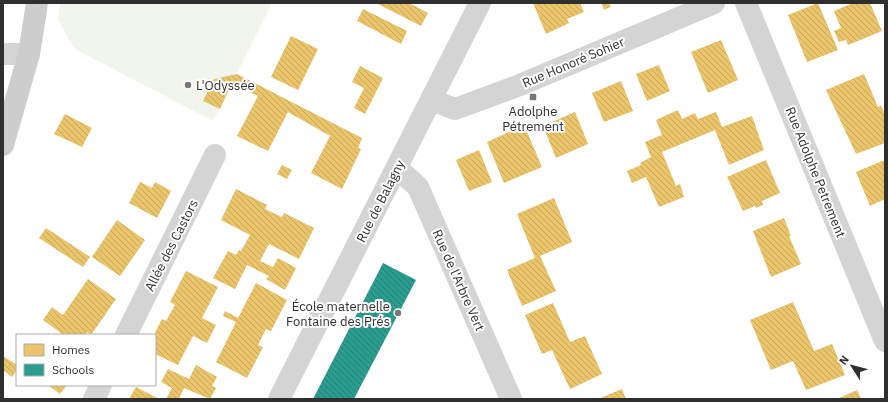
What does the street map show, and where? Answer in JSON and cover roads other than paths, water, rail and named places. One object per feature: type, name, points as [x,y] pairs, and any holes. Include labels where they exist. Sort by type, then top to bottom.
[{"type":"street","points":[[3,145],[29,54],[37,3]]},
{"type":"street","name":"Rue de Balagny","points":[[279,399],[480,3]]},
{"type":"street","name":"Rue Honoré Sohier","points":[[432,100],[455,109],[520,85],[714,3]]},
{"type":"street","name":"Rue Adolphe Petrement","points":[[746,3],[885,341]]},
{"type":"street","points":[[3,54],[29,54]]},
{"type":"street","name":"Allée des Castors","points":[[126,334],[215,155]]},
{"type":"street","name":"Rue de l'Arbre Vert","points":[[397,168],[418,187],[511,399]]},
{"type":"street","points":[[94,399],[100,386]]},
{"type":"place","name":"L'Odyssée","points":[[188,85]]},
{"type":"place","name":"Adolphe Pétrement","points":[[533,97]]},
{"type":"place","name":"École maternelle Fontaine des Prés","points":[[398,313]]}]
